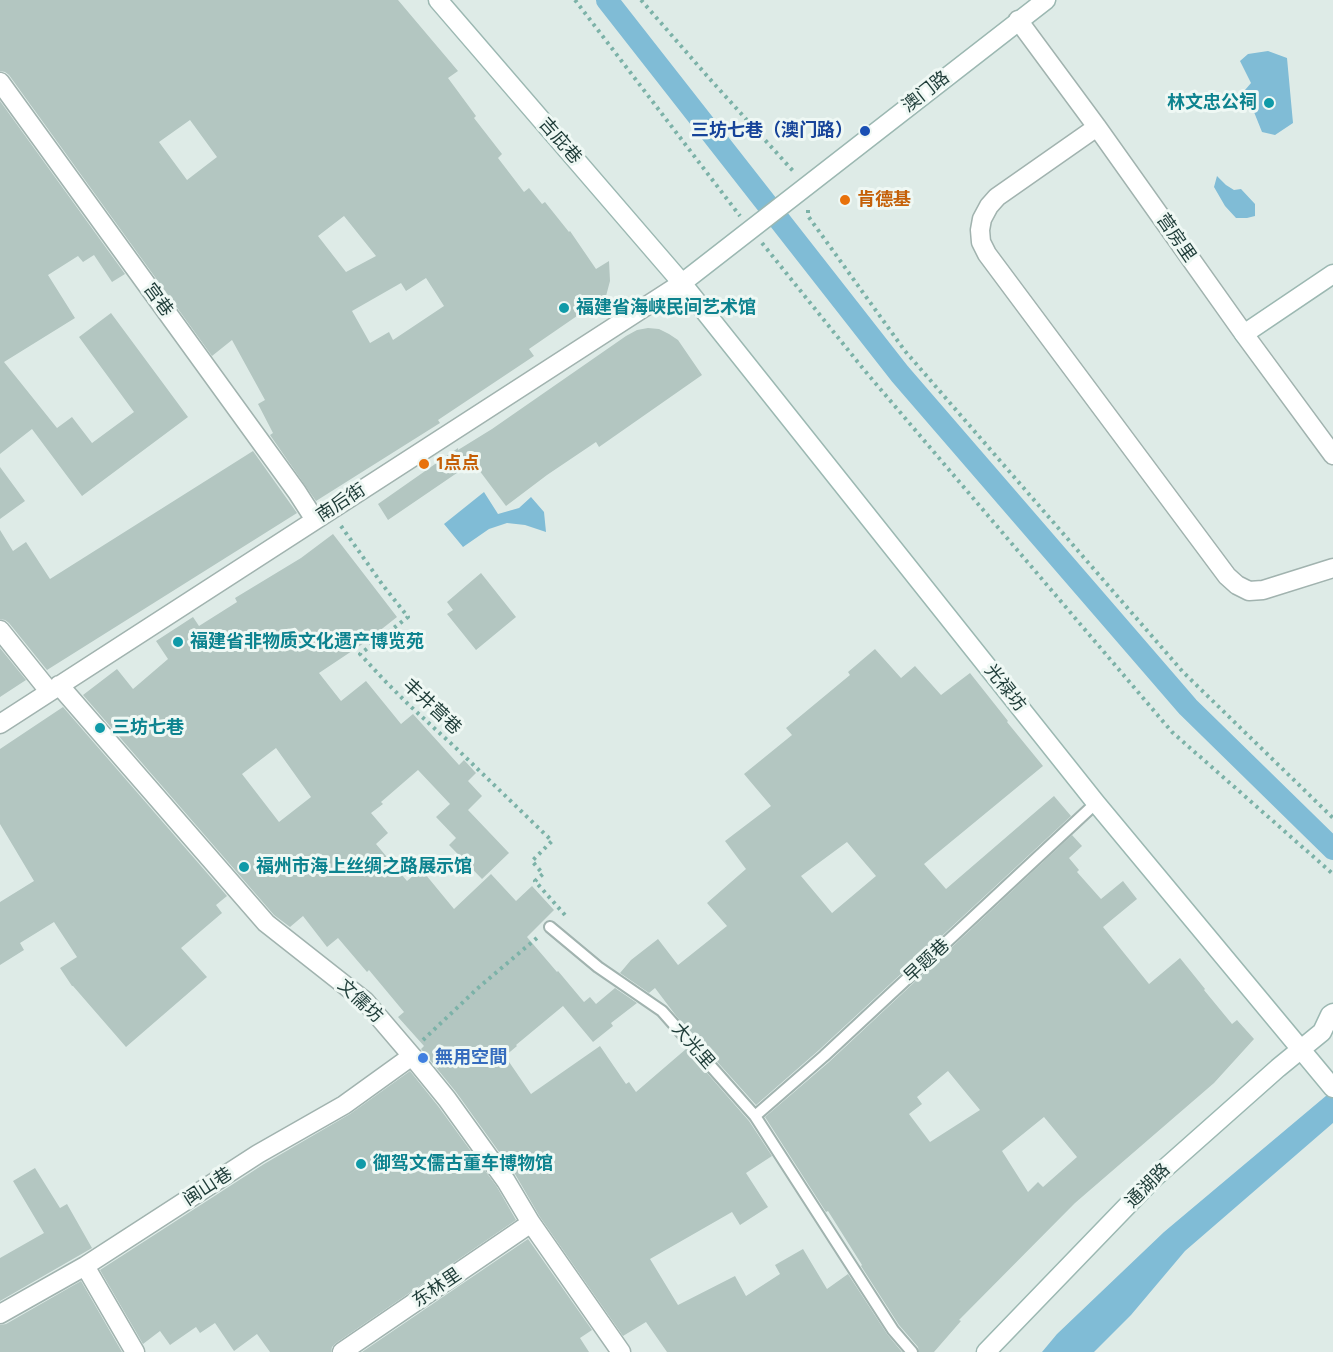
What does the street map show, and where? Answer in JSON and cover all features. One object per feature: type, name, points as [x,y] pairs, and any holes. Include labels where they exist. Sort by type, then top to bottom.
[{"type":"street","name":"吉庇巷","points":[[438,0],[682,283]]},
{"type":"street","name":"澳门路","points":[[750,230],[1046,0]]},
{"type":"street","name":"营房里","points":[[1018,21],[1333,455]]},
{"type":"street","name":"宫巷","points":[[0,82],[297,492],[323,515]]},
{"type":"street","points":[[1097,127],[997,197],[989,206],[982,219],[980,230],[981,242],[987,254],[1227,576],[1237,585],[1249,591],[1263,590],[1333,568]]},
{"type":"street","points":[[682,283],[750,230]]},
{"type":"street","points":[[1244,334],[1333,274]]},
{"type":"street","name":"南后街","points":[[0,724],[682,283]]},
{"type":"street","name":"光禄坊","points":[[682,283],[1096,803],[1333,1087]]},
{"type":"street","name":"文儒坊","points":[[0,630],[266,923],[365,1001],[447,1099],[506,1181],[531,1223],[621,1352]]},
{"type":"street","name":"通湖路","points":[[986,1352],[1154,1178],[1300,1049],[1328,1031],[1330,1015],[1333,1012]]},
{"type":"street","name":"闽山巷","points":[[0,1314],[85,1266],[258,1154],[344,1105],[412,1056]]},
{"type":"street","name":"东林里","points":[[342,1352],[531,1223]]},
{"type":"street","points":[[85,1266],[135,1352]]},
{"type":"lane","name":"早题巷","points":[[755,1116],[833,1048],[1096,803]]},
{"type":"lane","name":"大光里","points":[[549,927],[598,967],[662,1011],[755,1116],[852,1263],[893,1330],[912,1352]]},
{"type":"path","points":[[575,0],[750,230],[865,371],[1172,732],[1333,874]]},
{"type":"path","points":[[641,0],[807,186],[808,216],[905,351],[1183,672],[1333,818]]},
{"type":"path","name":"丰井营巷","points":[[323,515],[408,617],[360,654],[384,680],[552,841],[532,861],[543,874],[536,881],[565,915]]},
{"type":"path","points":[[412,1056],[422,1042],[478,988],[549,927]]},
{"type":"water","points":[[1268,51],[1287,58],[1293,123],[1275,135],[1262,132],[1254,112],[1242,107],[1245,90],[1251,83],[1240,61],[1248,54]]},
{"type":"water","points":[[1217,176],[1234,190],[1241,189],[1255,204],[1255,216],[1236,218],[1225,206],[1214,187]]},
{"type":"water","points":[[484,492],[498,514],[519,508],[531,497],[544,512],[546,532],[525,525],[507,523],[489,529],[463,547],[444,524]]},
{"type":"water","points":[[1333,1090],[1333,1123],[1185,1251],[1131,1315],[1094,1352],[1042,1352],[1057,1334],[1164,1232]]},
{"type":"building","points":[[0,0],[398,0],[458,71],[448,78],[476,116],[474,118],[502,154],[498,158],[524,192],[529,188],[542,204],[545,202],[570,231],[596,269],[609,261],[610,281],[606,296],[529,349],[534,356],[438,420],[440,423],[316,501],[270,435],[273,433],[258,404],[265,400],[232,340],[212,356],[9,75],[0,71]],"holes":[[[190,120],[217,157],[187,180],[159,142]],[[344,216],[376,256],[346,272],[318,236]],[[426,278],[444,306],[393,340],[389,332],[370,343],[352,311],[401,283],[406,291]]]},
{"type":"building","points":[[0,101],[125,274],[112,282],[94,255],[83,262],[78,256],[48,275],[75,318],[4,362],[57,428],[72,417],[92,443],[134,412],[79,337],[111,313],[188,417],[82,496],[32,429],[0,454]]},
{"type":"building","points":[[659,329],[678,340],[702,375],[599,447],[596,442],[506,506],[473,462],[388,520],[378,504],[458,448],[458,450],[492,429],[626,336],[637,330]]},
{"type":"building","points":[[253,451],[297,513],[47,670],[9,623],[0,619],[0,530],[13,551],[26,542],[50,579]]},
{"type":"building","points":[[0,467],[25,501],[0,519]]},
{"type":"building","points":[[333,534],[397,617],[364,643],[319,673],[341,701],[366,681],[401,724],[413,714],[459,765],[464,760],[476,773],[468,781],[482,796],[468,810],[509,853],[482,879],[449,845],[456,838],[436,817],[450,804],[418,770],[371,813],[388,833],[376,844],[407,881],[421,869],[454,909],[491,874],[516,901],[532,886],[554,910],[527,937],[557,972],[584,1002],[590,997],[596,1004],[615,988],[637,1003],[611,1023],[613,1026],[593,1042],[563,1006],[516,1045],[505,1056],[531,1094],[600,1046],[626,1084],[629,1082],[636,1092],[686,1049],[749,1121],[772,1156],[746,1173],[768,1207],[740,1225],[732,1212],[650,1259],[678,1305],[735,1276],[746,1296],[780,1274],[775,1265],[803,1249],[827,1289],[848,1274],[887,1334],[902,1352],[667,1352],[646,1322],[623,1336],[540,1217],[515,1174],[456,1092],[421,1049],[424,1046],[398,1017],[404,1012],[369,970],[367,972],[338,938],[327,947],[303,916],[290,927],[274,915],[83,695],[117,669],[133,689],[168,659],[156,641],[193,617],[199,626],[237,602],[235,598],[301,558]],"holes":[[[276,748],[311,797],[279,822],[242,774]]]},
{"type":"building","points":[[481,573],[516,617],[476,650],[447,614],[453,610],[447,602]]},
{"type":"building","points":[[0,648],[26,680],[0,697]]},
{"type":"building","points":[[875,649],[901,678],[915,666],[941,695],[970,673],[1043,766],[924,864],[946,889],[1054,796],[1071,816],[819,1050],[756,1105],[677,1017],[655,988],[649,993],[620,973],[631,960],[658,939],[678,965],[727,926],[707,903],[746,869],[725,841],[771,806],[744,774],[792,735],[786,728],[850,675],[848,672]],"holes":[[[847,842],[876,876],[832,913],[801,876]]]},
{"type":"building","points":[[63,707],[227,896],[216,905],[222,913],[181,948],[207,977],[126,1047],[72,986],[60,968],[77,957],[54,922],[20,943],[24,950],[0,965],[0,902],[34,881],[0,824],[0,749]]},
{"type":"building","points":[[1072,835],[1082,846],[1069,858],[1079,870],[1077,872],[1101,899],[1123,881],[1137,899],[1103,927],[1149,984],[1180,958],[1232,1024],[1237,1020],[1254,1039],[1214,1083],[1075,1203],[959,1320],[961,1321],[934,1352],[919,1352],[918,1347],[899,1325],[828,1211],[826,1212],[765,1117],[829,1062]],"holes":[[[948,1071],[980,1110],[930,1142],[909,1114],[922,1104],[917,1097]],[[1044,1117],[1077,1157],[1043,1187],[1038,1182],[1028,1192],[1002,1151]]]},
{"type":"building","points":[[410,1071],[497,1187],[516,1220],[336,1343],[331,1352],[270,1352],[257,1334],[234,1351],[215,1323],[200,1333],[196,1327],[170,1345],[160,1331],[143,1344],[100,1270],[264,1164],[350,1114]]},
{"type":"building","points":[[35,1168],[60,1208],[67,1204],[92,1248],[0,1301],[0,1258],[44,1233],[13,1181]]},
{"type":"building","points":[[528,1239],[592,1330],[580,1338],[589,1352],[362,1352]]},
{"type":"building","points":[[81,1281],[122,1352],[0,1352],[0,1325],[6,1324]]},
{"type":"waterway","points":[[607,0],[900,374],[1188,707],[1333,849]]},
{"type":"place","name":"林文忠公祠","points":[[1269,103]]},
{"type":"place","name":"三坊七巷（澳门路）","points":[[865,131]]},
{"type":"place","name":"肯德基","points":[[845,200]]},
{"type":"place","name":"福建省海峡民间艺术馆","points":[[564,308]]},
{"type":"place","name":"1点点","points":[[424,464]]},
{"type":"place","name":"福建省非物质文化遗产博览苑","points":[[178,642]]},
{"type":"place","name":"三坊七巷","points":[[100,728]]},
{"type":"place","name":"福州市海上丝绸之路展示馆","points":[[244,867]]},
{"type":"place","name":"無用空間","points":[[423,1058]]},
{"type":"place","name":"御驾文儒古董车博物馆","points":[[361,1164]]}]
